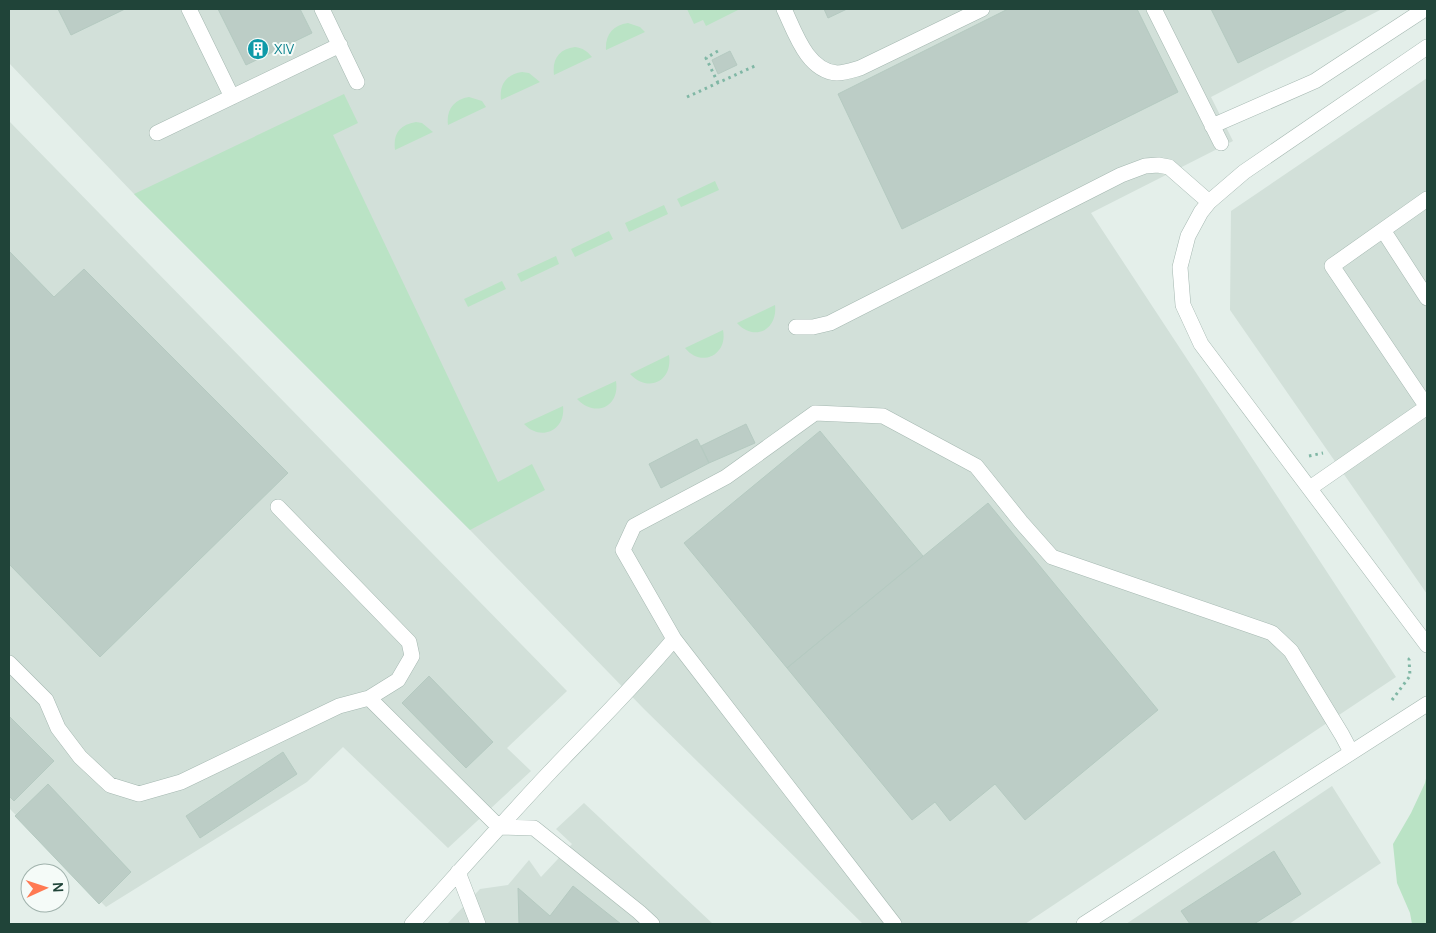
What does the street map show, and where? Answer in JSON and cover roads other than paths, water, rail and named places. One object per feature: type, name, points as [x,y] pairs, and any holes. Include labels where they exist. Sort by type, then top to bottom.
[{"type":"street","points":[[189,9],[232,97]]},
{"type":"street","points":[[322,9],[357,82]]},
{"type":"street","points":[[784,9],[804,51],[814,64],[836,73],[844,73],[860,68],[982,9]]},
{"type":"street","points":[[1154,9],[1221,143]]},
{"type":"street","points":[[1212,126],[1315,80],[1424,9]]},
{"type":"street","points":[[158,133],[340,45]]},
{"type":"street","points":[[1427,47],[1244,172],[1209,202],[1201,212],[1188,236],[1180,267],[1183,305],[1201,344],[1427,645]]},
{"type":"street","points":[[796,327],[813,327],[830,323],[1121,174],[1140,168],[1158,165],[1169,167],[1209,202]]},
{"type":"street","points":[[1310,488],[1427,407],[1332,266],[1427,199]]},
{"type":"street","points":[[1383,230],[1427,298]]},
{"type":"street","points":[[894,924],[674,639],[624,550],[634,526],[726,477],[815,412],[883,416],[976,466],[1052,557],[1272,633],[1291,651],[1351,752]]},
{"type":"street","points":[[9,663],[46,700],[58,728],[80,757],[110,784],[139,794],[182,782],[339,706],[368,698],[398,680],[412,656],[409,642],[278,507]]},
{"type":"street","points":[[412,924],[499,827],[655,663],[674,639]]},
{"type":"street","points":[[368,698],[499,827],[534,828],[652,924]]},
{"type":"street","points":[[1084,924],[1427,704]]},
{"type":"street","points":[[458,872],[478,924]]},
{"type":"place","name":"XIV","points":[[258,49]]}]
